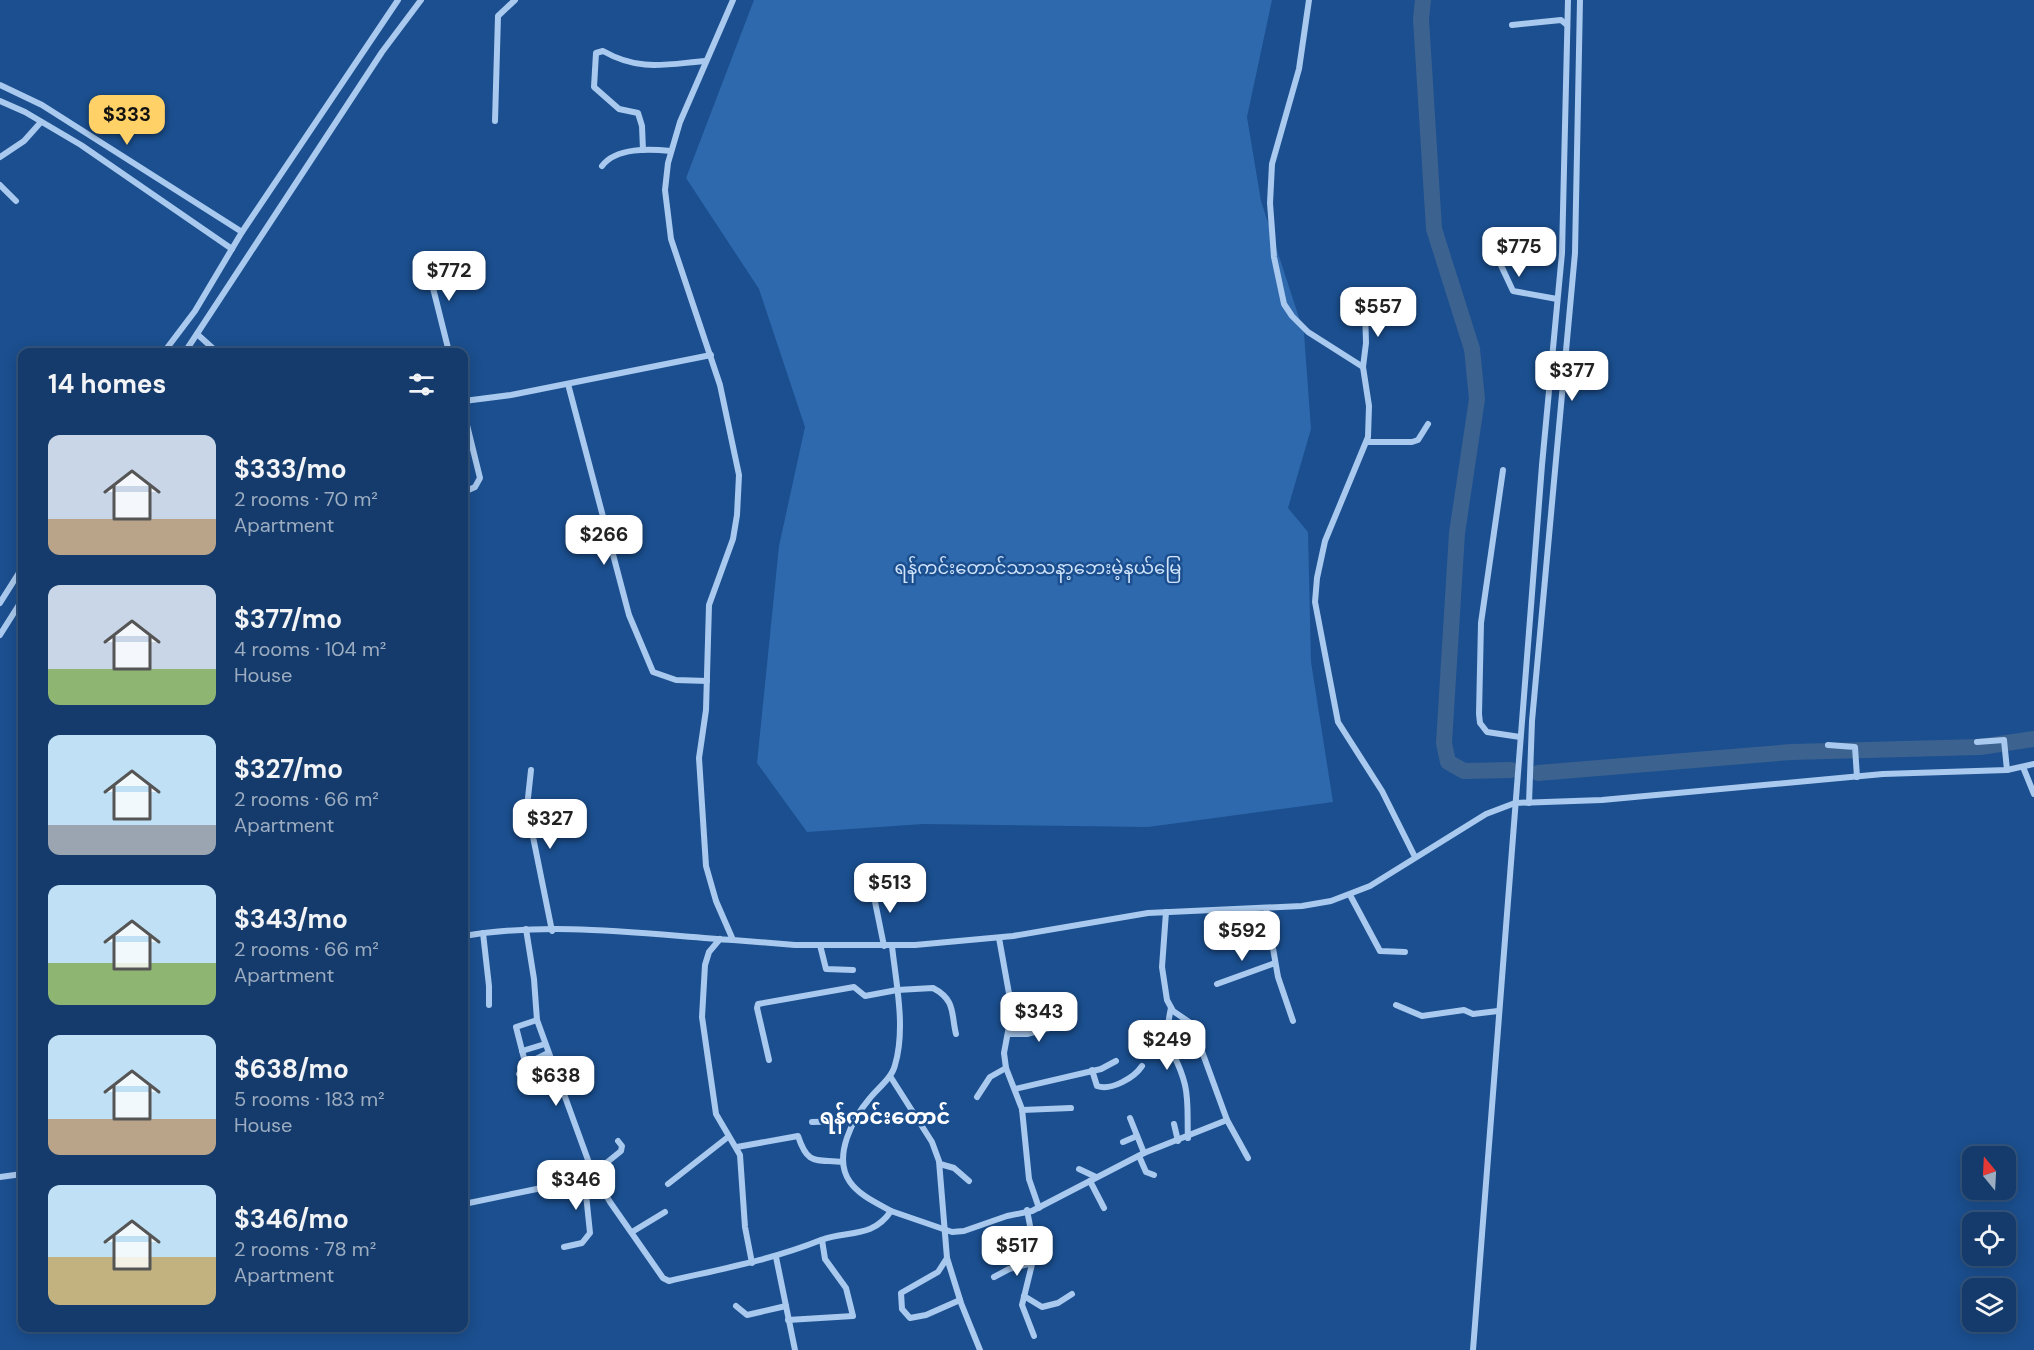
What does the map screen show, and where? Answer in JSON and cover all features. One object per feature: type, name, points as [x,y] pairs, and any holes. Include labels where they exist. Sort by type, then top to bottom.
[{"type":"street","points":[[167,348],[195,311],[241,234],[398,0]]},
{"type":"street","points":[[188,348],[382,52],[421,0]]},
{"type":"street","points":[[495,121],[498,16],[515,0]]},
{"type":"street","points":[[733,0],[692,90],[670,151],[665,190],[671,239],[711,355],[730,424],[739,475],[733,538],[709,605],[706,710],[699,758],[702,837],[710,884],[733,940]]},
{"type":"street","points":[[1309,0],[1299,69],[1272,164],[1270,203],[1274,257],[1284,304],[1292,316],[1308,332],[1363,367]]},
{"type":"street","points":[[1528,803],[1532,721],[1550,541],[1560,341],[1557,299],[1562,253],[1568,0]]},
{"type":"street","points":[[1473,1350],[1520,737],[1560,341],[1575,253],[1580,0]]},
{"type":"street","points":[[1512,25],[1561,20],[1568,26]]},
{"type":"street","points":[[643,150],[642,126],[638,113],[619,109],[594,87],[596,53],[603,51],[625,62],[648,66],[706,61]]},
{"type":"street","points":[[0,85],[42,105],[241,234]]},
{"type":"street","points":[[0,101],[41,122],[106,161],[233,247]]},
{"type":"street","points":[[0,157],[24,141],[41,122]]},
{"type":"street","points":[[602,166],[613,156],[643,150],[670,151]]},
{"type":"street","points":[[0,185],[16,201]]},
{"type":"street","points":[[1491,244],[1513,291],[1557,299]]},
{"type":"street","points":[[425,256],[448,348]]},
{"type":"street","points":[[1365,309],[1366,343],[1363,367],[1369,406],[1367,442],[1325,541],[1317,578],[1315,602],[1338,722],[1382,791],[1415,857]]},
{"type":"street","points":[[197,334],[213,348]]},
{"type":"street","points":[[468,400],[568,384],[711,355]]},
{"type":"street","points":[[568,384],[629,615],[642,649],[653,672],[676,680],[706,681]]},
{"type":"street","points":[[1367,442],[1412,442],[1418,440],[1428,424]]},
{"type":"street","points":[[468,429],[480,478],[475,487],[468,490]]},
{"type":"street","points":[[1503,470],[1481,623],[1479,714],[1480,723],[1487,732],[1520,737]]},
{"type":"street","points":[[0,603],[18,574]]},
{"type":"street","points":[[0,635],[18,606]]},
{"type":"street","points":[[1977,742],[2000,739],[2005,743],[2007,770]]},
{"type":"street","points":[[1828,745],[1851,745],[1855,749],[1857,777]]},
{"type":"street","points":[[468,935],[526,929],[601,931],[820,945],[892,946],[999,938],[1166,912],[1318,904],[1350,895],[1370,886],[1486,814],[1516,803],[1613,799],[1857,777],[2007,770],[2034,765]]},
{"type":"street","points":[[2023,767],[2034,794]]},
{"type":"street","points":[[531,770],[527,807],[552,931]]},
{"type":"street","points":[[872,887],[884,946]]},
{"type":"street","points":[[1350,895],[1380,951],[1405,952]]},
{"type":"street","points":[[1266,908],[1275,963],[1293,1021]]},
{"type":"street","points":[[1166,912],[1162,968],[1170,1008],[1166,1041],[1185,1084],[1188,1137]]},
{"type":"street","points":[[526,929],[537,1020],[593,1172],[610,1202],[663,1278],[669,1281],[776,1257],[822,1240],[874,1227],[885,1221],[891,1211]]},
{"type":"street","points":[[483,933],[489,1005]]},
{"type":"street","points":[[999,938],[1011,1010],[1004,1053],[1006,1068],[1022,1110],[1029,1179],[1040,1208]]},
{"type":"street","points":[[720,939],[710,952],[705,965],[702,1003],[713,1100],[718,1121],[737,1147],[741,1161],[745,1227],[752,1263]]},
{"type":"street","points":[[820,945],[826,969],[853,970]]},
{"type":"street","points":[[892,946],[897,990],[897,1055],[890,1076],[867,1100],[855,1121],[846,1141],[843,1162],[849,1181],[856,1189],[891,1211],[952,1232],[964,1231],[1027,1210],[1040,1208],[1141,1154],[1178,1142],[1227,1120]]},
{"type":"street","points":[[1217,984],[1275,963]]},
{"type":"street","points":[[769,1059],[758,1004],[854,987],[865,996],[897,990],[929,988],[938,991],[955,1013],[956,1034]]},
{"type":"street","points":[[1396,1005],[1422,1016],[1464,1011],[1473,1014],[1498,1011]]},
{"type":"street","points":[[1170,1008],[1192,1024],[1227,1120],[1248,1158]]},
{"type":"street","points":[[527,1070],[516,1027],[537,1020]]},
{"type":"street","points":[[1008,1034],[1027,1034],[1068,1023]]},
{"type":"street","points":[[522,1051],[545,1044]]},
{"type":"street","points":[[519,1074],[527,1070],[536,1059],[549,1053]]},
{"type":"street","points":[[1015,1089],[1101,1069],[1116,1060]]},
{"type":"street","points":[[1092,1070],[1097,1086],[1102,1088],[1120,1083],[1137,1073],[1142,1066]]},
{"type":"street","points":[[977,1097],[990,1077],[1006,1068]]},
{"type":"street","points":[[890,1076],[932,1142],[940,1164],[947,1258],[960,1300],[980,1350]]},
{"type":"street","points":[[1022,1110],[1071,1108]]},
{"type":"street","points":[[1130,1118],[1146,1172],[1154,1175]]},
{"type":"street","points":[[812,1122],[855,1121]]},
{"type":"street","points":[[1174,1124],[1178,1142]]},
{"type":"street","points":[[737,1147],[798,1136],[804,1154],[809,1158],[843,1162]]},
{"type":"street","points":[[1123,1142],[1137,1136]]},
{"type":"street","points":[[668,1184],[728,1137]]},
{"type":"street","points":[[468,1203],[537,1190],[593,1172],[621,1151],[622,1146],[618,1141]]},
{"type":"street","points":[[940,1164],[954,1168],[969,1181]]},
{"type":"street","points":[[1079,1169],[1093,1179],[1104,1208]]},
{"type":"street","points":[[0,1178],[18,1175]]},
{"type":"street","points":[[564,1247],[582,1242],[591,1233],[584,1175]]},
{"type":"street","points":[[1027,1210],[1035,1248],[1023,1308],[1034,1336]]},
{"type":"street","points":[[632,1232],[665,1212]]},
{"type":"street","points":[[788,1320],[853,1316],[846,1288],[825,1259],[822,1240]]},
{"type":"street","points":[[776,1257],[795,1350]]},
{"type":"street","points":[[947,1258],[938,1272],[901,1293],[902,1309],[910,1318],[918,1317],[960,1300]]},
{"type":"street","points":[[994,1277],[1009,1269],[1032,1263]]},
{"type":"street","points":[[1024,1296],[1042,1307],[1058,1303],[1072,1294]]},
{"type":"street","points":[[736,1306],[743,1313],[751,1315],[786,1306]]},
{"type":"green space","name":"ရန်ကင်းတောင်သာသနာ့ဘေးမဲ့နယ်မြေ","points":[[754,0],[1272,0],[1247,117],[1261,201],[1304,333],[1311,429],[1288,508],[1308,532],[1311,662],[1333,802],[1148,827],[923,824],[807,832],[757,763],[779,546],[805,427],[759,289],[686,178]]},
{"type":"waterway","points":[[1423,0],[1421,19],[1434,229],[1472,349],[1477,399],[1457,533],[1444,743],[1448,762],[1464,771],[1511,770]]},
{"type":"waterway","points":[[1538,773],[1791,752],[1980,747],[2034,739]]},
{"type":"district","name":"ရန်ကင်းတောင်","points":[[885,1117]]}]
